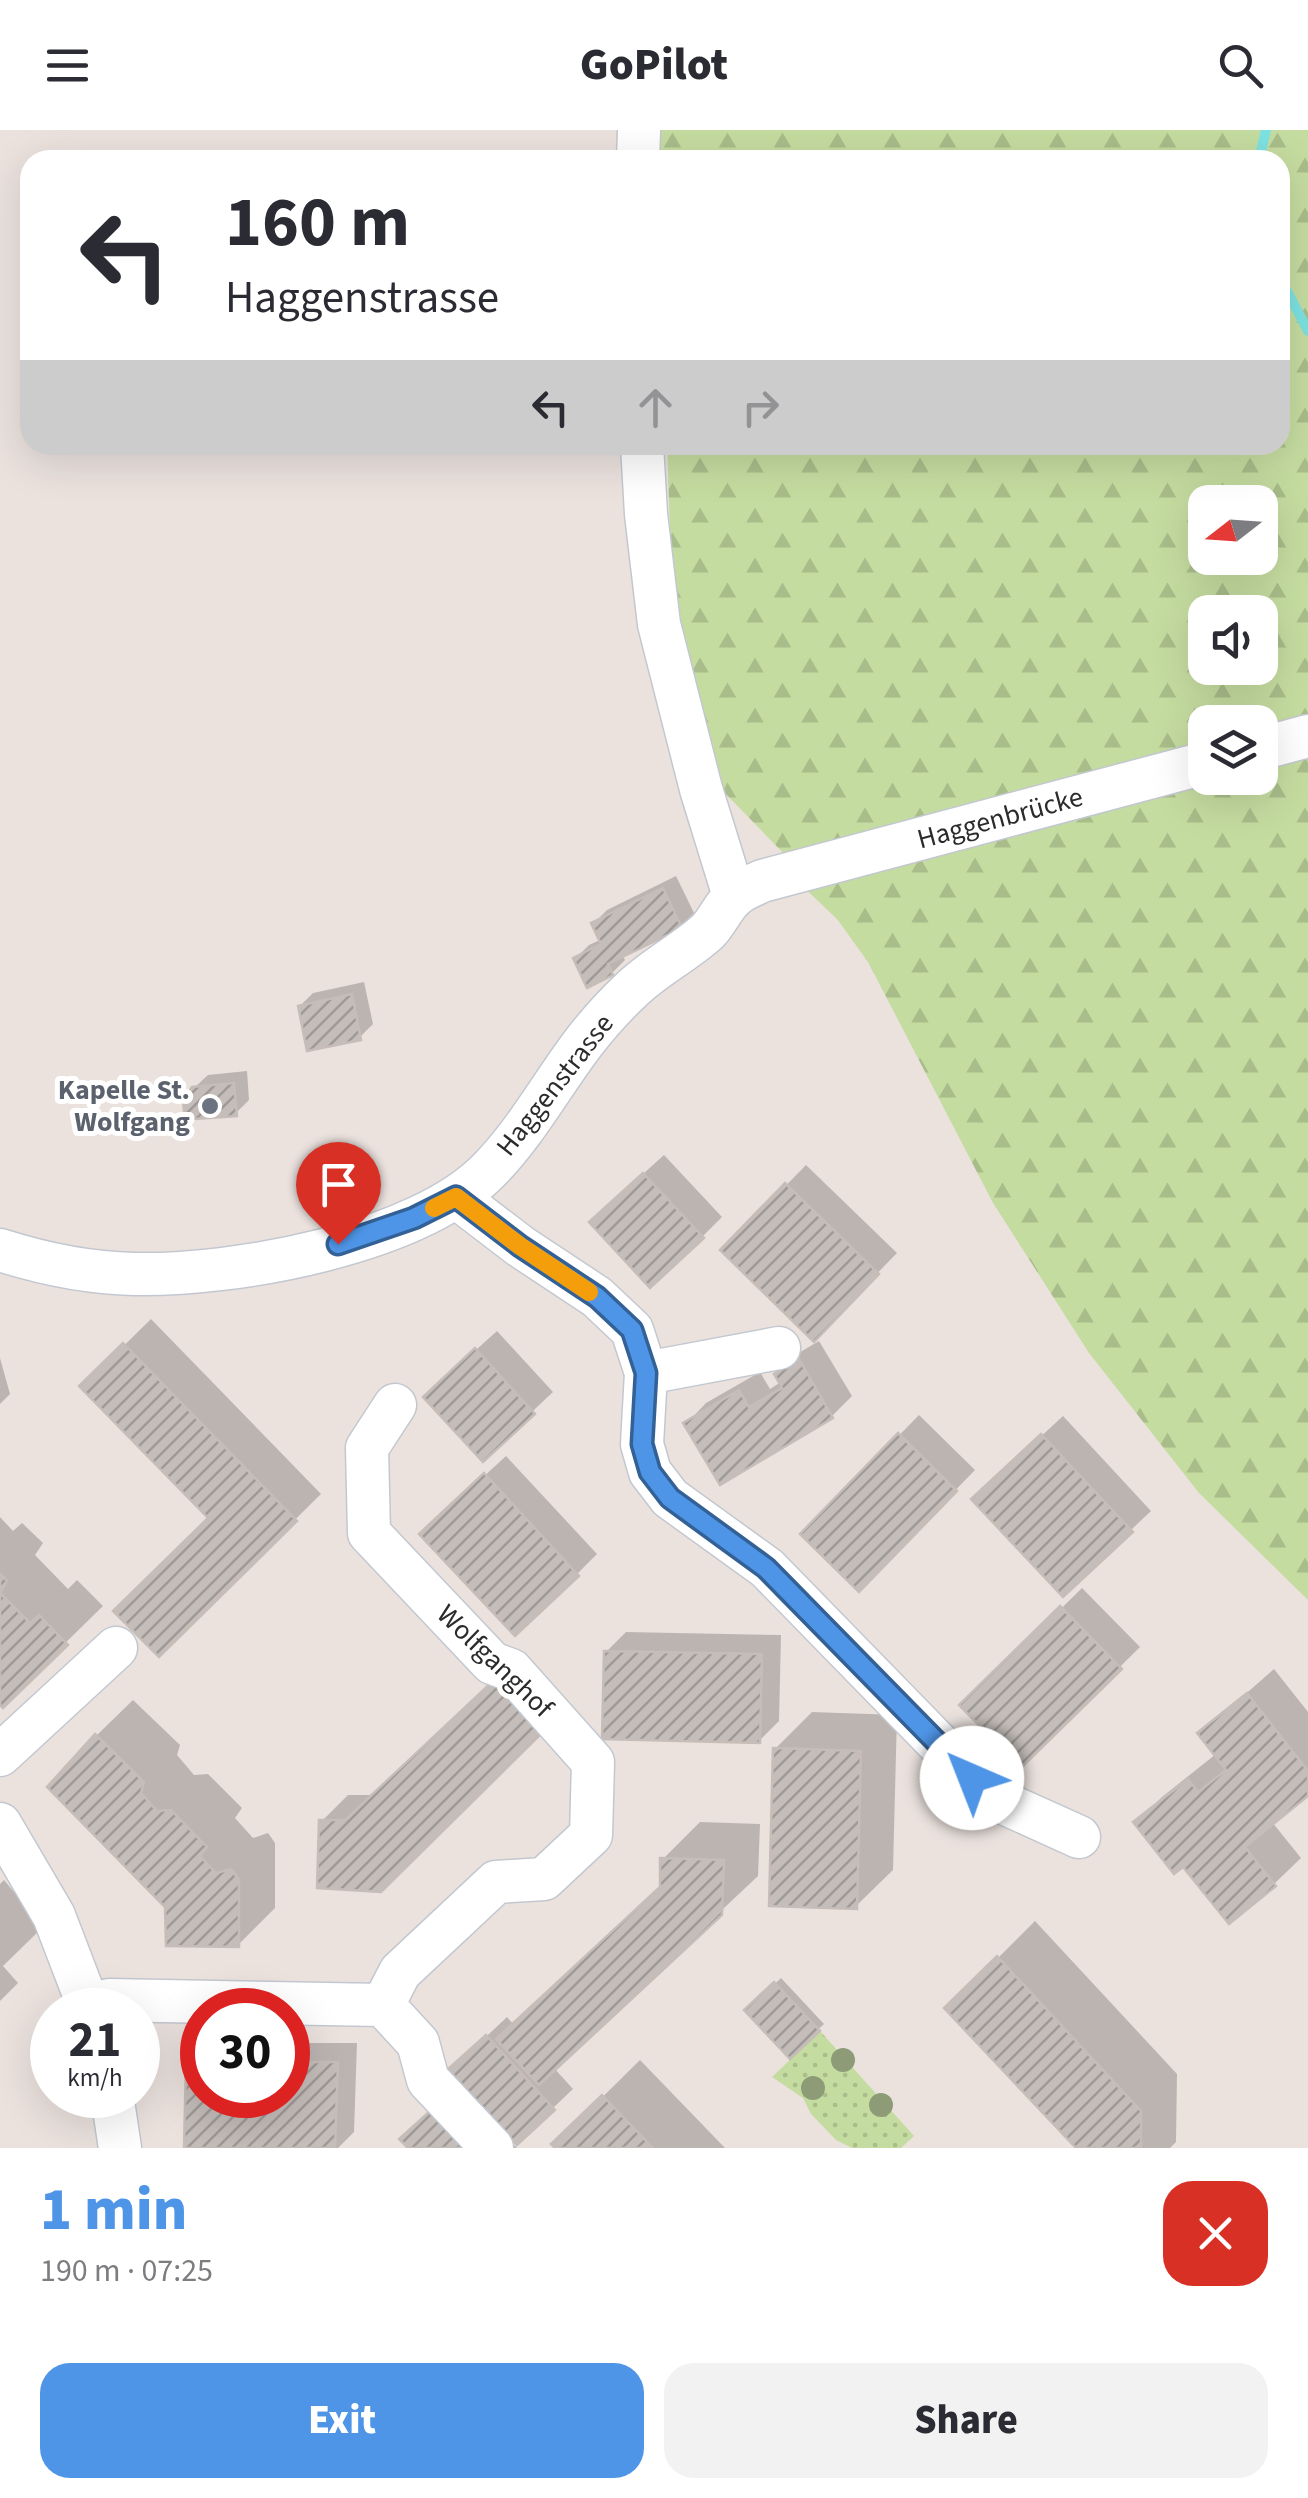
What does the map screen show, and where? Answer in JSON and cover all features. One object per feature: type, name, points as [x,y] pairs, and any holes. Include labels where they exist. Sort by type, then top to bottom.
[{"type":"street","points":[[643,455],[659,624],[734,896]]},
{"type":"street","points":[[1278,744],[1308,736]]},
{"type":"street","name":"Haggenbrücke","points":[[795,872],[1188,768]]},
{"type":"street","name":"Haggenstrasse","points":[[0,1250],[82,1270],[134,1274],[230,1268],[278,1260],[367,1236],[456,1197],[488,1172],[522,1132],[585,1041],[630,990],[709,929],[734,896],[762,881],[795,872]]},
{"type":"street","points":[[456,1197],[597,1297],[632,1330],[646,1373],[642,1444],[650,1472],[670,1498],[766,1568],[972,1778],[1006,1804],[1079,1837]]},
{"type":"street","points":[[646,1373],[779,1348]]},
{"type":"street","name":"Wolfganghof","points":[[383,2005],[400,1972],[496,1882],[544,1880],[592,1835],[593,1762],[511,1670],[492,1663],[369,1532],[366,1448],[395,1406]]},
{"type":"street","points":[[0,1755],[116,1648]]},
{"type":"street","points":[[0,1824],[54,1916],[81,1988]]},
{"type":"street","points":[[160,2001],[383,2005],[418,2043],[428,2080],[492,2148]]},
{"type":"street","points":[[115,2118],[120,2148]]},
{"type":"green space","points":[[654,130],[1308,130],[1308,1600],[1199,1493],[1089,1353],[993,1203],[868,962],[837,919],[798,882],[792,862],[719,787],[673,618],[667,455],[1290,455],[1290,150],[655,150]]},
{"type":"green space","points":[[820,2031],[914,2136],[901,2148],[852,2148],[836,2140],[811,2114],[803,2098],[772,2077]]},
{"type":"building","points":[[663,888],[682,928],[608,964],[613,975],[587,988],[573,958],[601,944],[591,923]]},
{"type":"building","points":[[352,994],[361,1040],[307,1051],[298,1006]]},
{"type":"building","name":"Kapelle St. Wolfgang","points":[[234,1083],[237,1116],[195,1119],[184,1112],[183,1100],[192,1087]]},
{"type":"building","points":[[643,1173],[704,1238],[650,1288],[589,1222]]},
{"type":"building","points":[[785,1183],[879,1274],[814,1342],[720,1250]]},
{"type":"building","points":[[123,1343],[297,1521],[159,1657],[113,1611],[208,1518],[79,1386]]},
{"type":"building","points":[[475,1348],[535,1414],[483,1462],[423,1397]]},
{"type":"building","points":[[799,1359],[833,1418],[720,1485],[683,1423],[739,1390],[749,1407],[782,1388],[774,1374]]},
{"type":"building","points":[[898,1433],[957,1491],[859,1592],[800,1534]]},
{"type":"building","points":[[1041,1434],[1133,1532],[1063,1597],[971,1499]]},
{"type":"building","points":[[484,1473],[579,1576],[515,1636],[419,1534]]},
{"type":"building","points":[[0,1573],[7,1581],[0,1593]]},
{"type":"building","points":[[0,1593],[30,1623],[39,1615],[68,1645],[3,1708],[0,1705]]},
{"type":"building","points":[[1060,1606],[1122,1669],[1021,1768],[959,1705]]},
{"type":"building","points":[[604,1651],[762,1654],[760,1743],[602,1739]]},
{"type":"building","points":[[493,1681],[541,1734],[381,1892],[317,1888],[319,1820],[345,1820]]},
{"type":"building","points":[[1247,1693],[1308,1771],[1308,1796],[1245,1847],[1276,1886],[1229,1924],[1183,1867],[1174,1874],[1133,1822],[1188,1779],[1198,1792],[1226,1770],[1197,1733]]},
{"type":"building","points":[[95,1734],[144,1782],[141,1793],[157,1811],[171,1810],[207,1847],[200,1856],[216,1873],[231,1869],[239,1880],[239,1947],[166,1946],[165,1907],[47,1787]]},
{"type":"building","points":[[773,1748],[861,1751],[857,1909],[769,1906]]},
{"type":"building","points":[[660,1858],[724,1860],[722,1915],[539,2085],[496,2039],[660,1887]]},
{"type":"building","points":[[997,1956],[1141,2111],[1141,2148],[1076,2148],[944,2008]]},
{"type":"building","points":[[774,1982],[820,2031],[790,2059],[744,2010]]},
{"type":"building","points":[[486,2035],[555,2110],[517,2145],[448,2069]]},
{"type":"building","points":[[310,2062],[338,2062],[335,2148],[184,2148],[185,2118],[310,2118]]},
{"type":"building","points":[[602,2095],[653,2148],[555,2148],[551,2144]]},
{"type":"building","points":[[439,2103],[479,2148],[408,2148],[399,2139]]},
{"type":"waterway","points":[[1261,150],[1266,130]]},
{"type":"waterway","points":[[1290,297],[1308,331]]},
{"type":"slow traffic","points":[[434,1208],[456,1197],[589,1292]]},
{"type":"place","name":"Kapelle St. Wolfgang","points":[[210,1106]]},
{"type":"route","points":[[338,1244],[414,1218],[456,1197],[597,1297],[632,1330],[646,1373],[642,1444],[650,1472],[670,1498],[766,1568],[972,1778]]}]
